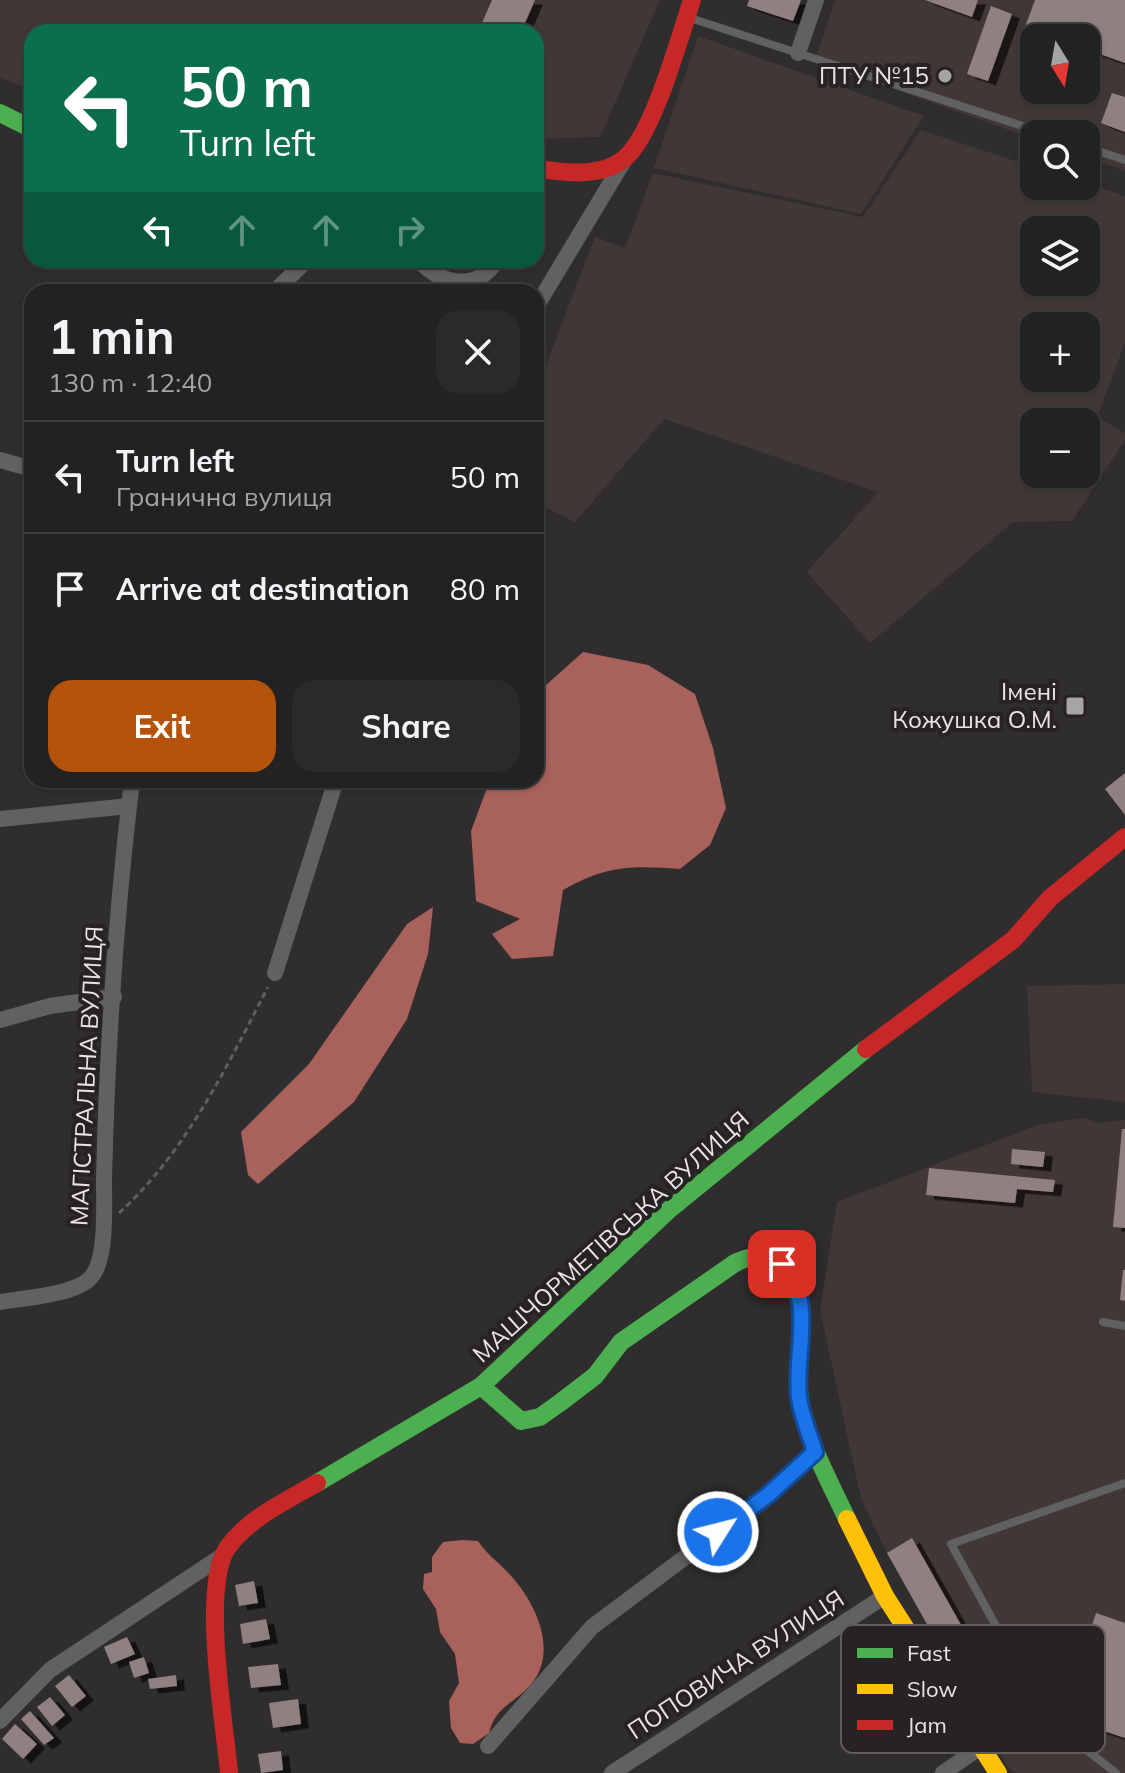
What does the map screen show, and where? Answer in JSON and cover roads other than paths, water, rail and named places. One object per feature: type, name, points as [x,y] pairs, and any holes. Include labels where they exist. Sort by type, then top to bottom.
[{"type":"street","points":[[798,53],[816,0]]},
{"type":"street","points":[[544,294],[642,131],[689,8]]},
{"type":"street","points":[[0,113],[24,125]]},
{"type":"street","points":[[544,170],[562,173],[592,171],[626,158]]},
{"type":"street","points":[[282,284],[299,268]]},
{"type":"street","points":[[425,268],[431,274],[456,283],[482,276],[490,268]]},
{"type":"street","points":[[0,460],[24,467]]},
{"type":"street","name":"МАГІСТРАЛЬНА ВУЛИЦЯ","points":[[0,1302],[76,1288],[92,1278],[97,1266],[104,1227],[106,1068],[131,788]]},
{"type":"street","points":[[275,973],[333,788]]},
{"type":"street","points":[[0,819],[129,806]]},
{"type":"street","name":"МАШЧОРМЕТІВСЬКА ВУЛИЦЯ","points":[[222,1556],[236,1536],[258,1518],[481,1386],[670,1209],[835,1072],[1013,940],[1050,898],[1125,837]]},
{"type":"street","points":[[0,1020],[50,1006],[114,997]]},
{"type":"street","points":[[481,1386],[521,1421],[540,1417],[595,1376],[621,1342],[735,1263],[750,1256],[765,1256],[782,1264],[795,1278],[802,1324],[799,1397],[815,1452],[846,1522],[903,1625]]},
{"type":"street","points":[[488,1746],[592,1627],[768,1495],[815,1452]]},
{"type":"street","points":[[0,1721],[50,1670],[222,1556]]},
{"type":"street","points":[[222,1556],[216,1602],[229,1773]]},
{"type":"street","name":"ПОПОВИЧА ВУЛИЦЯ","points":[[612,1773],[885,1596]]},
{"type":"street","points":[[943,1773],[972,1753]]},
{"type":"street","points":[[983,1753],[998,1773]]},
{"type":"lane","points":[[689,8],[798,53],[1020,125]]},
{"type":"lane","points":[[1100,152],[1125,160]]},
{"type":"lane","points":[[1103,1322],[1125,1326]]},
{"type":"lane","points":[[996,1625],[951,1544],[1125,1483]]},
{"type":"lane","points":[[1090,1753],[1116,1773]]},
{"type":"place","name":"ПТУ №15","points":[[945,76]]},
{"type":"place","name":"Імені Кожушка О.М.","points":[[1075,706]]}]
